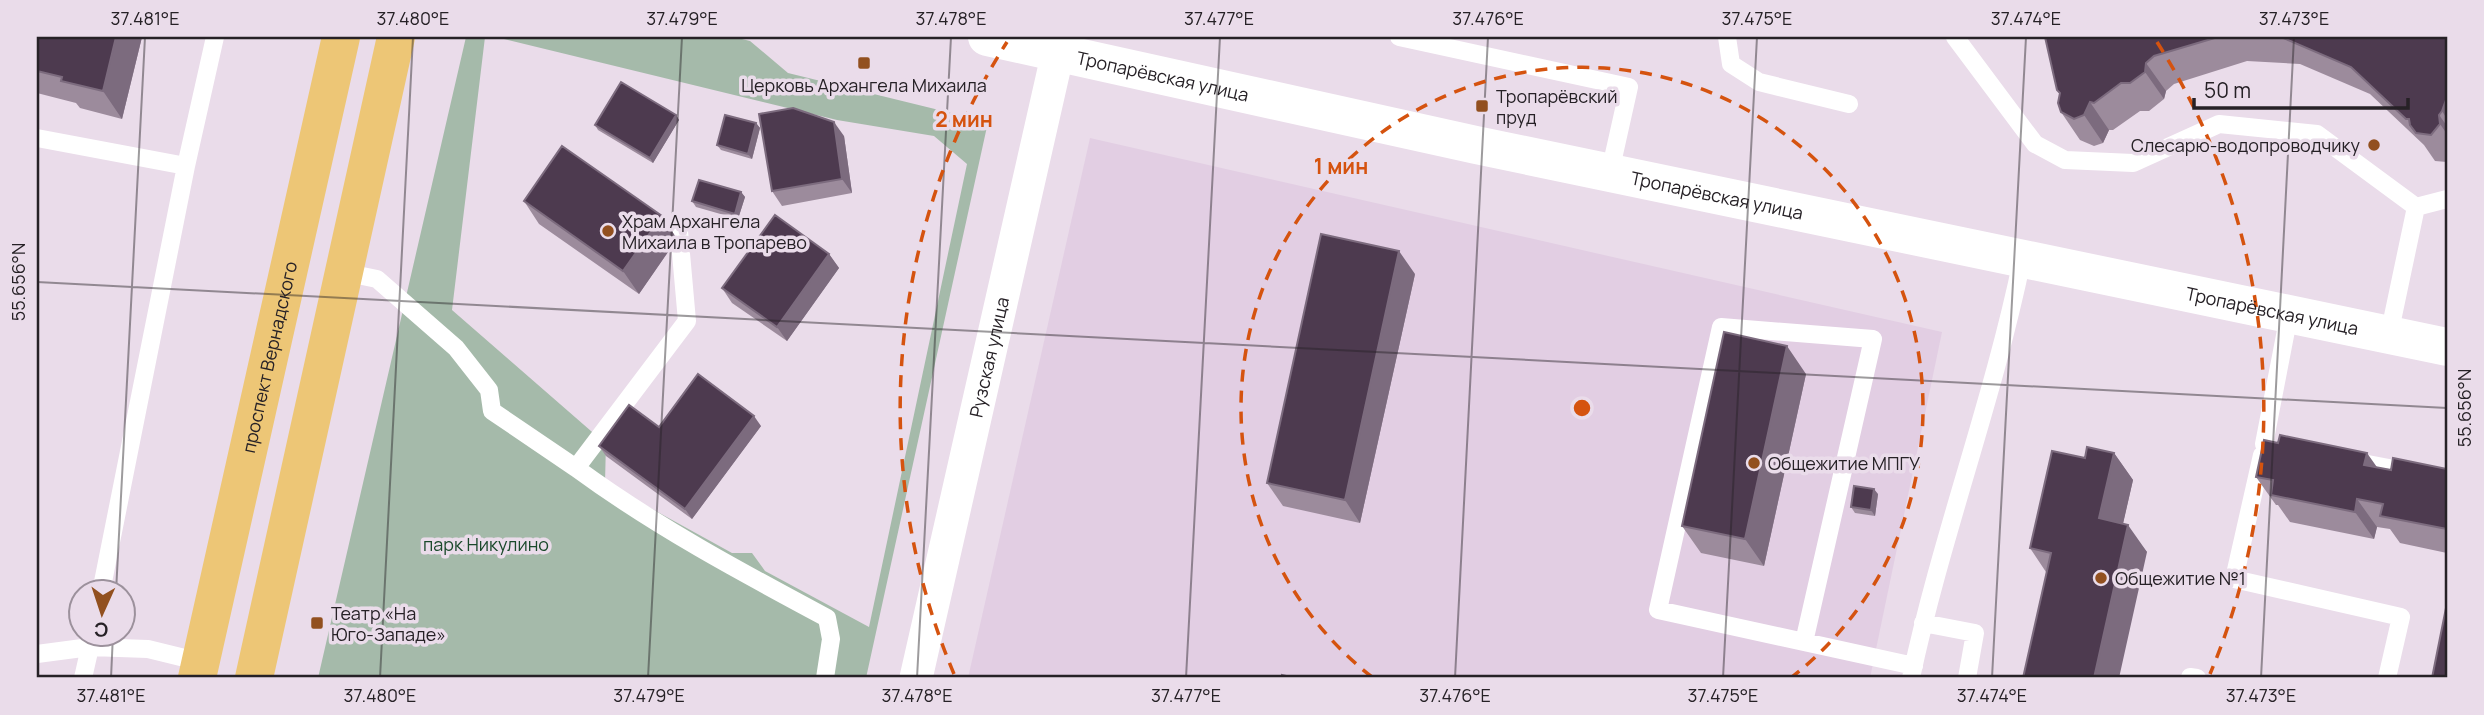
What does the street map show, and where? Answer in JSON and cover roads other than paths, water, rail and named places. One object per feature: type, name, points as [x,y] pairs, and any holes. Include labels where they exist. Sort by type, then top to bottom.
[{"type":"main road","name":"проспект Вернадского","points":[[199,670],[341,37]]},
{"type":"main road","points":[[254,678],[396,37]]},
{"type":"street","name":"Тропарёвская улица","points":[[987,37],[1060,44],[1476,145],[2447,347]]},
{"type":"street","name":"Рузская улица","points":[[916,678],[1060,44]]},
{"type":"lane","points":[[104,578],[186,166],[215,37]]},
{"type":"lane","points":[[1399,37],[1629,87],[1610,172]]},
{"type":"lane","points":[[1727,37],[1731,64],[1759,82],[1849,104]]},
{"type":"lane","points":[[1955,37],[2035,144],[2065,160],[2133,163],[2219,124],[2317,134],[2416,206],[2447,199]]},
{"type":"lane","points":[[37,138],[186,166]]},
{"type":"lane","points":[[2389,335],[2416,206]]},
{"type":"lane","points":[[576,468],[687,321],[679,232]]},
{"type":"lane","points":[[1804,642],[1873,339],[1721,327],[1658,610],[1804,642],[1913,672],[1923,623],[2003,345],[2022,260]]},
{"type":"lane","points":[[343,272],[377,279],[456,348],[489,390],[492,411],[625,504],[827,618],[831,639],[824,678]]},
{"type":"lane","points":[[2289,315],[2271,445],[2234,579],[2401,617],[2388,678]]},
{"type":"lane","points":[[2330,456],[2447,479]]},
{"type":"lane","points":[[1923,623],[1975,633],[1967,678]]},
{"type":"lane","points":[[37,654],[66,647]]},
{"type":"lane","points":[[136,647],[148,649],[199,670]]},
{"type":"lane","points":[[83,678],[89,648]]},
{"type":"place","name":"Церковь Архангела Михаила","points":[[864,63]]},
{"type":"place","name":"Тропарёвский пруд","points":[[1482,106]]},
{"type":"place","name":"Слесарю-водопроводчику","points":[[2374,145]]},
{"type":"place","name":"Храм Архангела Михаила в Тропарево","points":[[608,231]]},
{"type":"place","name":"Общежитие МПГУ","points":[[1754,463]]},
{"type":"place","name":"Общежитие №1","points":[[2101,578]]},
{"type":"place","name":"Театр «На Юго-Западе»","points":[[317,623]]},
{"type":"park label","name":"парк Никулино","points":[[486,544]]}]
